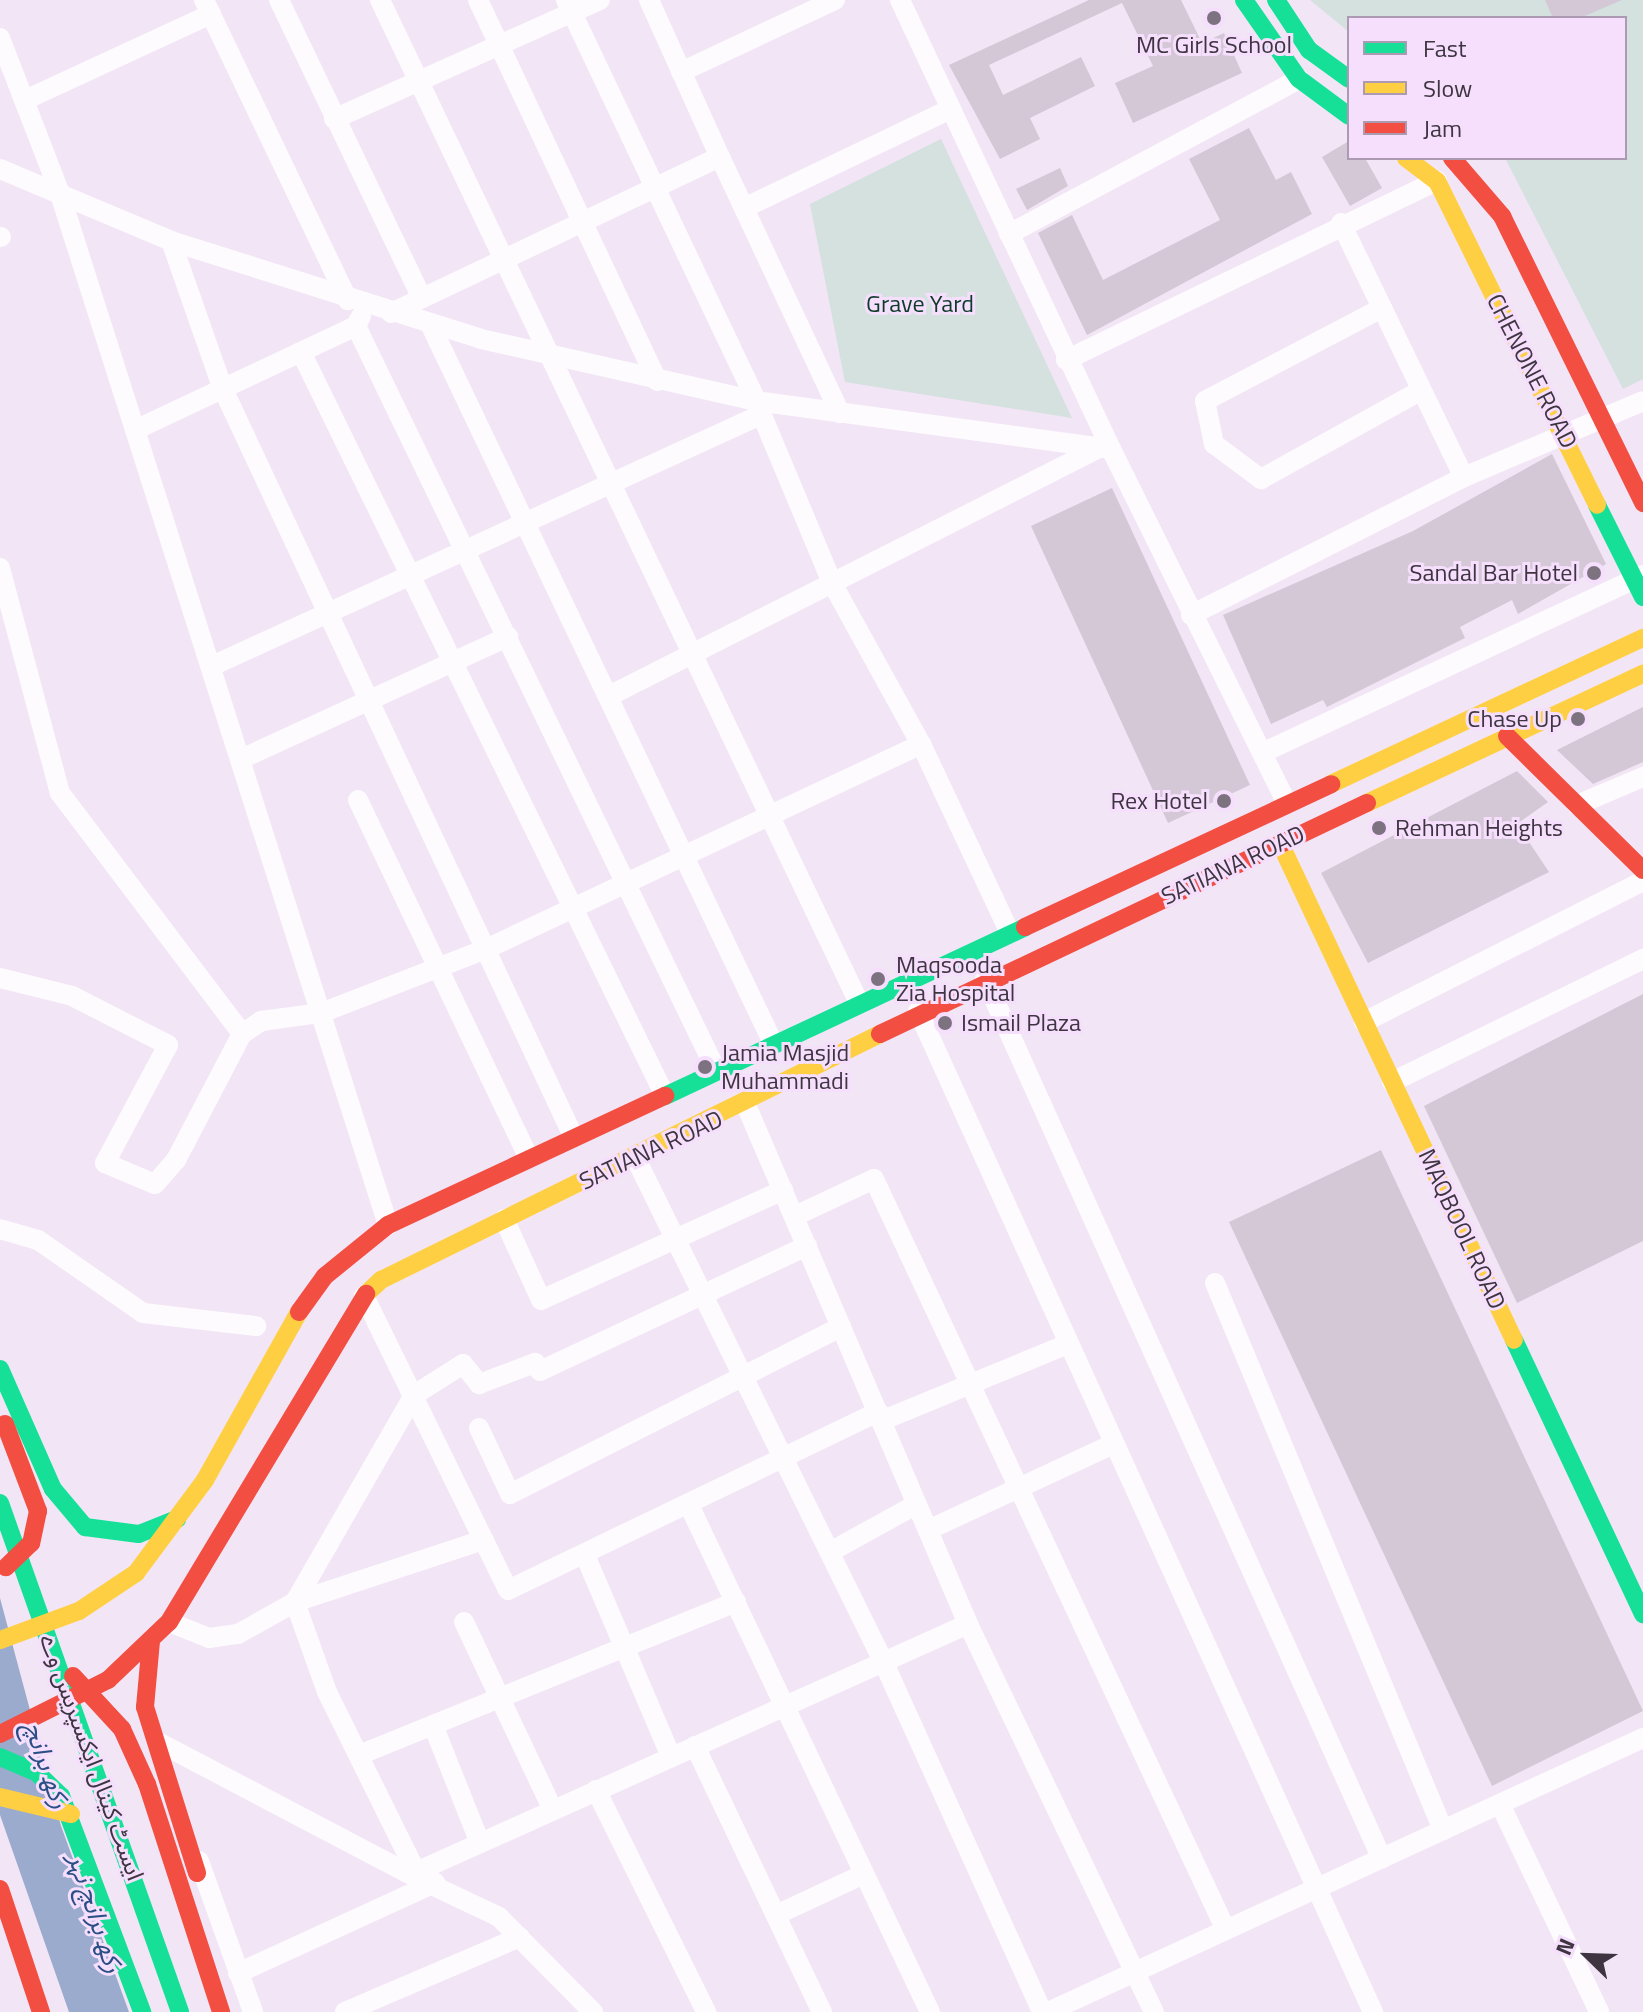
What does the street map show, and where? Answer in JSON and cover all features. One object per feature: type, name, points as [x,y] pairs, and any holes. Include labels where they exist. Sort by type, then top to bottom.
[{"type":"main road","points":[[1244,0],[1299,79],[1347,115]]},
{"type":"main road","points":[[1276,0],[1309,50],[1347,78]]},
{"type":"main road","name":"CHENONE ROAD","points":[[1409,160],[1437,181],[1641,584]]},
{"type":"main road","name":"CHENONE ROAD","points":[[1454,160],[1502,216],[1643,503]]},
{"type":"main road","name":"SATIANA ROAD","points":[[0,1734],[108,1680],[169,1622],[296,1365],[325,1276],[388,1225],[1643,638]]},
{"type":"main road","name":"SATIANA ROAD","points":[[0,1638],[79,1611],[136,1573],[296,1365],[364,1296],[403,1267],[746,1105],[918,1012],[1643,674]]},
{"type":"main road","points":[[1507,736],[1643,870]]},
{"type":"main road","name":"MAQBOOL ROAD","points":[[1280,843],[1643,1614]]},
{"type":"main road","points":[[0,1369],[53,1489],[85,1527],[139,1534],[181,1518]]},
{"type":"main road","points":[[0,1406],[37,1531],[0,1570]]},
{"type":"main road","name":"ایسٹ کینال ایکسپریس وے","points":[[0,1503],[180,2012]]},
{"type":"main road","points":[[0,1638],[48,1658],[94,1694],[122,1729],[148,1779],[221,2012]]},
{"type":"main road","points":[[151,1641],[142,1689],[182,1812],[231,2012]]},
{"type":"main road","points":[[0,1757],[46,1779],[69,1810],[142,2012]]},
{"type":"main road","points":[[69,1810],[86,1788],[117,1775],[173,1780]]},
{"type":"main road","points":[[0,1797],[69,1810]]},
{"type":"main road","points":[[0,1889],[41,2012]]},
{"type":"street","points":[[279,0],[421,296]]},
{"type":"street","points":[[380,0],[859,1003]]},
{"type":"street","points":[[478,0],[581,225],[657,381]]},
{"type":"street","points":[[334,119],[502,48],[570,6],[600,0]]},
{"type":"street","points":[[649,0],[840,413]]},
{"type":"street","points":[[681,72],[835,0]]},
{"type":"street","points":[[900,0],[1105,448],[1287,803]]},
{"type":"street","points":[[570,6],[656,186],[832,583],[921,744],[1010,933]]},
{"type":"street","points":[[25,100],[208,7],[356,302],[356,326],[716,1070]]},
{"type":"street","points":[[0,38],[59,191],[388,1225]]},
{"type":"street","points":[[1009,234],[1299,79]]},
{"type":"street","points":[[744,208],[951,109]]},
{"type":"street","points":[[391,313],[501,256],[581,225],[720,157]]},
{"type":"street","points":[[0,169],[59,191],[171,241],[431,326],[657,381],[756,409],[840,413],[1105,448]]},
{"type":"street","points":[[1066,360],[1341,223],[1437,181]]},
{"type":"street","points":[[1341,223],[1418,392],[1464,477]]},
{"type":"street","points":[[171,241],[222,387],[573,1136]]},
{"type":"street","points":[[1382,308],[1205,401],[1214,444],[1261,479],[1418,392]]},
{"type":"street","points":[[135,430],[356,326]]},
{"type":"street","points":[[431,326],[773,1043]]},
{"type":"street","points":[[301,352],[414,574],[664,1094]]},
{"type":"street","points":[[1191,615],[1464,477],[1643,401]]},
{"type":"street","points":[[212,666],[610,484],[756,409]]},
{"type":"street","points":[[609,696],[1105,448]]},
{"type":"street","points":[[0,568],[60,793],[242,1034]]},
{"type":"street","points":[[1262,753],[1641,584]]},
{"type":"street","points":[[241,759],[508,637]]},
{"type":"street","points":[[0,978],[72,996],[168,1045],[105,1163],[155,1184],[176,1160],[242,1034],[261,1021],[321,1013],[486,949],[921,744]]},
{"type":"street","points":[[1577,805],[1643,777]]},
{"type":"street","points":[[358,800],[528,1157]]},
{"type":"street","points":[[1364,1022],[1643,881]]},
{"type":"street","points":[[1392,1082],[1643,959]]},
{"type":"street","points":[[986,980],[1382,1859]]},
{"type":"street","points":[[918,1012],[1314,1889],[1373,2012]]},
{"type":"street","points":[[746,1105],[968,1624],[1154,2012]]},
{"type":"street","points":[[636,1159],[883,1661],[1045,2012],[1643,1738]]},
{"type":"street","points":[[795,1216],[874,1179],[1226,1930]]},
{"type":"street","points":[[504,1219],[541,1300],[783,1190]]},
{"type":"street","points":[[0,1229],[38,1240],[143,1313],[256,1326]]},
{"type":"street","points":[[423,1877],[327,1692],[295,1602],[414,1395],[463,1364],[479,1384],[535,1363],[540,1371],[807,1246]]},
{"type":"street","points":[[1215,1283],[1443,1830]]},
{"type":"street","points":[[364,1296],[508,1590],[783,1458],[1068,1344]]},
{"type":"street","points":[[479,1428],[510,1494],[841,1327]]},
{"type":"street","points":[[928,1530],[1113,1444]]},
{"type":"street","points":[[830,1552],[917,1504]]},
{"type":"street","points":[[689,1505],[930,2012]]},
{"type":"street","points":[[169,1622],[209,1638],[238,1634],[295,1602],[484,1540]]},
{"type":"street","points":[[585,1555],[671,1757]]},
{"type":"street","points":[[359,1755],[736,1602]]},
{"type":"street","points":[[464,1622],[553,1810]]},
{"type":"street","points":[[238,1973],[423,1877],[480,1843],[968,1624]]},
{"type":"street","points":[[433,1725],[480,1843]]},
{"type":"street","points":[[160,1743],[423,1877],[520,1937],[593,2012]]},
{"type":"street","points":[[695,1746],[822,2012]]},
{"type":"street","points":[[596,1790],[706,2012]]},
{"type":"street","points":[[1500,1804],[1599,2012]]},
{"type":"street","points":[[182,1812],[253,2012]]},
{"type":"street","points":[[776,1915],[864,1874]]},
{"type":"street","points":[[356,2010],[520,1937]]},
{"type":"green space","points":[[1310,0],[1643,0],[1643,379],[1623,389],[1506,160],[1627,160],[1627,16],[1347,16],[1347,30]]},
{"type":"green space","name":"Grave Yard","points":[[941,139],[1072,418],[845,382],[810,204]]},
{"type":"water","points":[[0,1598],[61,1826],[129,2012],[69,2012],[0,1815]]},
{"type":"building","points":[[1089,0],[1181,0],[1202,43],[1224,33],[1242,73],[1133,123],[1115,83],[1153,66],[1122,3],[989,65],[1003,95],[1081,57],[1095,86],[1030,118],[1040,139],[1000,159],[949,65]]},
{"type":"building","points":[[1545,0],[1622,0],[1585,16],[1552,16]]},
{"type":"building","points":[[1249,128],[1276,180],[1291,172],[1312,214],[1087,335],[1038,233],[1072,215],[1103,280],[1220,220],[1189,159]]},
{"type":"building","points":[[1347,142],[1347,160],[1366,160],[1382,188],[1350,206],[1322,157]]},
{"type":"building","points":[[1060,168],[1068,186],[1027,210],[1016,189]]},
{"type":"building","points":[[1552,454],[1606,564],[1518,614],[1512,600],[1460,627],[1465,638],[1327,707],[1323,700],[1271,724],[1223,615],[1413,531]]},
{"type":"building","points":[[1112,488],[1250,785],[1168,823],[1031,526]]},
{"type":"building","points":[[1643,707],[1643,762],[1593,784],[1557,750]]},
{"type":"building","points":[[1517,771],[1548,802],[1517,824],[1549,872],[1368,963],[1321,873]]},
{"type":"building","points":[[1643,994],[1643,1241],[1517,1303],[1424,1106]]},
{"type":"building","points":[[1381,1150],[1643,1711],[1492,1786],[1229,1222]]},
{"type":"traffic: fast","points":[[1244,0],[1299,79],[1347,115]]},
{"type":"traffic: fast","points":[[1276,0],[1309,50],[1347,78]]},
{"type":"traffic: fast","points":[[1597,505],[1643,597]]},
{"type":"traffic: fast","points":[[665,1096],[1025,927]]},
{"type":"traffic: fast","points":[[1514,1340],[1643,1614]]},
{"type":"traffic: fast","points":[[0,1369],[53,1489],[85,1527],[139,1534],[177,1519]]},
{"type":"traffic: fast","points":[[0,1503],[180,2012]]},
{"type":"traffic: fast","points":[[0,1757],[36,1772],[61,1796],[142,2012]]},
{"type":"traffic: slow","points":[[1409,160],[1437,181],[1597,505]]},
{"type":"traffic: slow","points":[[1331,784],[1643,638]]},
{"type":"traffic: slow","points":[[1367,803],[1643,674]]},
{"type":"traffic: slow","points":[[1280,843],[1514,1340]]},
{"type":"traffic: slow","points":[[366,1294],[381,1280],[880,1034]]},
{"type":"traffic: slow","points":[[0,1640],[79,1611],[136,1573],[205,1480],[299,1312]]},
{"type":"traffic: slow","points":[[0,1797],[71,1814]]},
{"type":"traffic: jam","points":[[1454,160],[1502,216],[1643,503]]},
{"type":"traffic: jam","points":[[1507,736],[1643,870]]},
{"type":"traffic: jam","points":[[1025,927],[1331,784]]},
{"type":"traffic: jam","points":[[880,1034],[1367,803]]},
{"type":"traffic: jam","points":[[299,1312],[325,1276],[388,1225],[665,1096]]},
{"type":"traffic: jam","points":[[0,1734],[108,1680],[169,1622],[366,1294]]},
{"type":"traffic: jam","points":[[5,1424],[38,1511],[31,1543],[6,1567]]},
{"type":"traffic: jam","points":[[151,1641],[145,1707],[197,1873]]},
{"type":"traffic: jam","points":[[73,1676],[122,1729],[147,1784],[221,2012]]},
{"type":"traffic: jam","points":[[0,1889],[41,2012]]},
{"type":"place","name":"MC Girls School","points":[[1214,18]]},
{"type":"place","name":"Sandal Bar Hotel","points":[[1594,573]]},
{"type":"place","name":"Chase Up","points":[[1578,719]]},
{"type":"place","name":"Rex Hotel","points":[[1224,801]]},
{"type":"place","name":"Rehman Heights","points":[[1379,828]]},
{"type":"place","name":"Maqsooda Zia Hospital","points":[[878,979]]},
{"type":"place","name":"Ismail Plaza","points":[[945,1023]]},
{"type":"place","name":"Jamia Masjid Muhammadi","points":[[705,1067]]},
{"type":"water label","name":"رکھ برانچ","points":[[47,1765]]},
{"type":"water label","name":"رکھ برانچ نہر","points":[[96,1913]]}]
